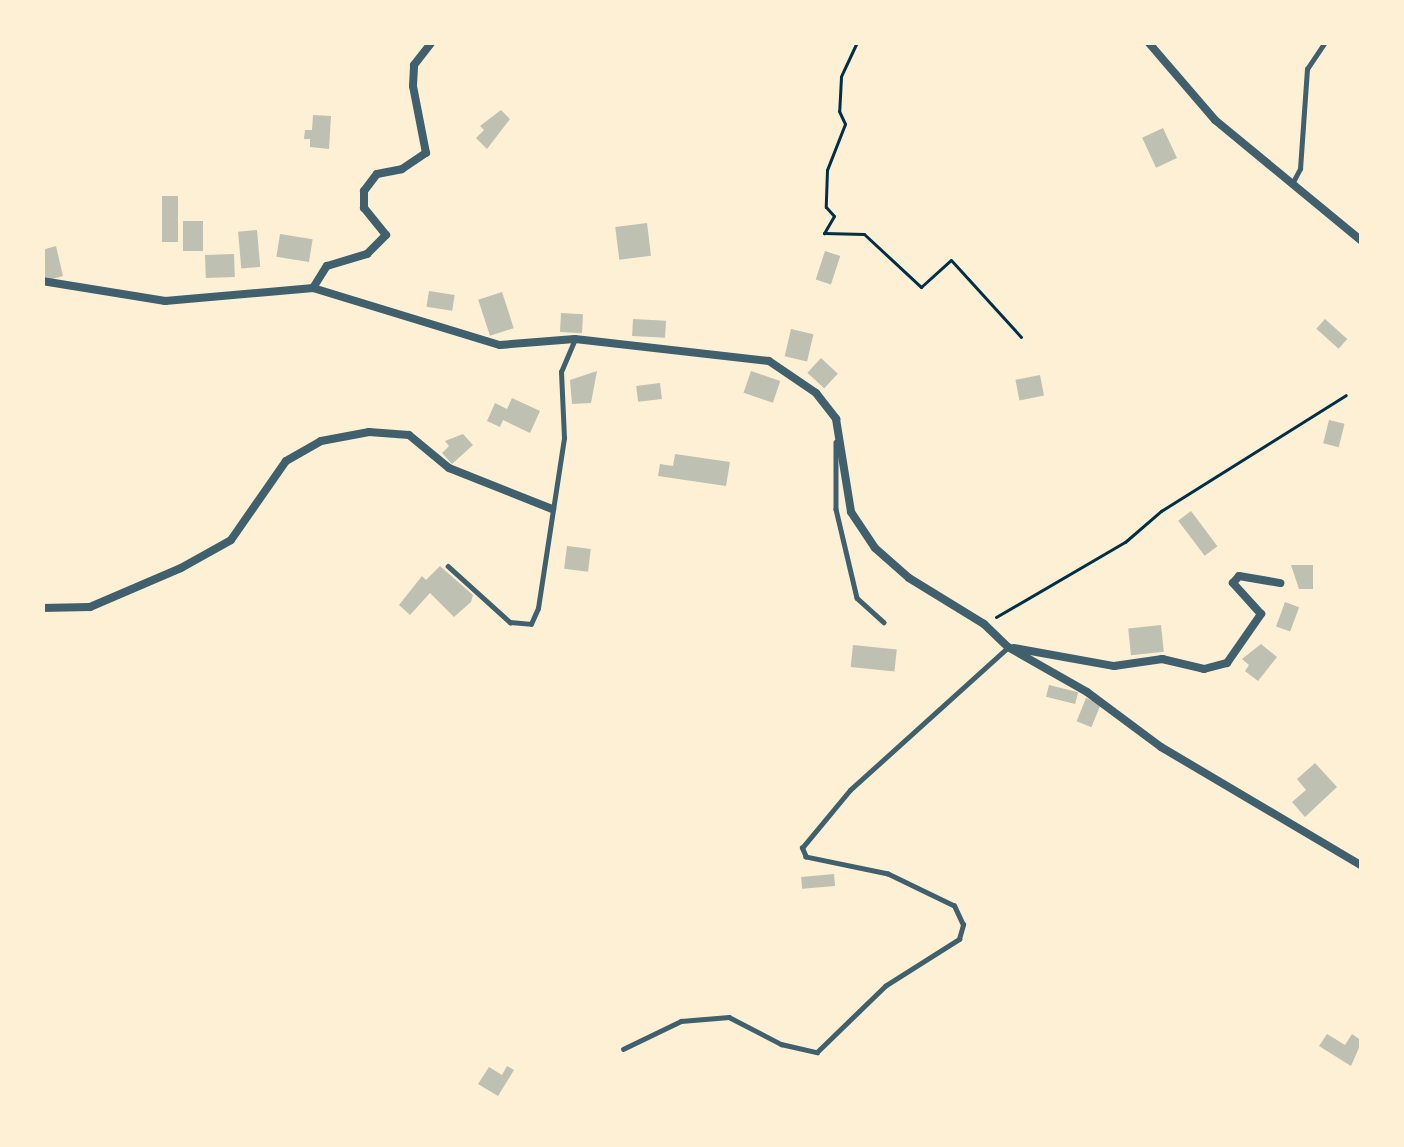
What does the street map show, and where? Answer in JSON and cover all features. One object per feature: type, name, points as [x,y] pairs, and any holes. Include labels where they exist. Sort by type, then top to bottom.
[{"type":"street","points":[[313,288],[327,266],[367,254],[386,235],[364,208],[364,191],[377,175],[402,169],[426,153],[413,86],[414,65],[431,42]]},
{"type":"street","points":[[1148,42],[1215,120],[1362,241]]},
{"type":"street","points":[[42,281],[164,301],[313,288],[500,345],[575,339],[769,361],[816,393],[836,419],[851,512],[875,548],[909,578],[984,624],[1008,646],[1087,692],[1161,747],[1362,866]]},
{"type":"street","points":[[42,608],[90,608],[231,540],[286,461],[321,441],[369,432],[409,435],[449,468],[552,509]]},
{"type":"street","points":[[1008,646],[1114,666],[1162,659],[1204,669],[1227,663],[1261,614],[1233,583],[1239,576],[1280,583]]},
{"type":"lane","points":[[1293,182],[1300,169],[1307,69],[1325,42]]},
{"type":"lane","points":[[448,566],[511,622],[531,624],[538,608],[564,438],[561,372],[575,339]]},
{"type":"lane","points":[[836,419],[836,509],[857,598],[884,622]]},
{"type":"lane","points":[[623,1049],[681,1021],[729,1017],[781,1043],[818,1052],[884,986],[959,939],[962,917],[954,906],[888,874],[806,856],[802,848],[850,790],[1008,646]]},
{"type":"path","points":[[856,42],[841,77],[839,112],[844,124],[827,170],[826,207],[834,215],[824,232],[864,234],[921,287],[951,260],[1021,337]]},
{"type":"path","points":[[984,624],[1125,542],[1161,511],[1346,395]]},
{"type":"building","points":[[501,110],[510,119],[487,149],[476,138],[484,130],[480,126]]},
{"type":"building","points":[[313,115],[331,116],[329,149],[310,147],[310,139],[304,139],[305,130],[312,130]]},
{"type":"building","points":[[1163,128],[1177,158],[1156,168],[1142,138]]},
{"type":"building","points":[[162,196],[178,196],[178,242],[162,242]]},
{"type":"building","points":[[183,221],[203,221],[203,251],[183,251]]},
{"type":"building","points":[[647,223],[651,256],[619,260],[615,227]]},
{"type":"building","points":[[257,230],[260,267],[241,269],[238,232]]},
{"type":"building","points":[[280,234],[313,239],[309,262],[276,257]]},
{"type":"building","points":[[56,246],[63,276],[45,281],[42,250]]},
{"type":"building","points":[[825,251],[840,256],[831,284],[816,280]]},
{"type":"building","points":[[234,254],[235,277],[206,278],[205,255]]},
{"type":"building","points":[[429,291],[455,295],[452,311],[426,307]]},
{"type":"building","points":[[502,292],[514,328],[490,336],[478,300]]},
{"type":"building","points":[[561,313],[583,314],[582,333],[560,332]]},
{"type":"building","points":[[633,319],[666,321],[665,338],[632,336]]},
{"type":"building","points":[[1325,319],[1347,339],[1339,349],[1316,329]]},
{"type":"building","points":[[791,329],[813,334],[807,361],[785,356]]},
{"type":"building","points":[[821,358],[838,374],[824,388],[807,373]]},
{"type":"building","points":[[597,371],[591,403],[572,404],[570,380]]},
{"type":"building","points":[[751,371],[780,381],[773,403],[744,393]]},
{"type":"building","points":[[1040,375],[1044,396],[1019,400],[1015,380]]},
{"type":"building","points":[[660,383],[662,399],[638,402],[636,386]]},
{"type":"building","points":[[512,398],[540,411],[530,433],[503,420],[500,427],[487,421],[495,403],[507,409]]},
{"type":"building","points":[[1329,420],[1345,424],[1339,447],[1323,443]]},
{"type":"building","points":[[463,434],[473,445],[452,464],[442,453],[449,446],[445,441]]},
{"type":"building","points":[[675,454],[730,462],[726,486],[658,476],[660,464],[673,466]]},
{"type":"building","points":[[1191,511],[1217,546],[1205,556],[1178,521]]},
{"type":"building","points":[[567,546],[591,549],[588,572],[564,569]]},
{"type":"building","points":[[1291,565],[1313,565],[1313,589],[1299,589]]},
{"type":"building","points":[[440,566],[473,595],[471,602],[454,617],[430,593],[410,615],[399,605],[422,576],[426,580]]},
{"type":"building","points":[[1285,602],[1299,607],[1290,632],[1276,626]]},
{"type":"building","points":[[1161,625],[1164,652],[1131,655],[1128,628]]},
{"type":"building","points":[[1261,644],[1277,657],[1258,681],[1245,671],[1249,665],[1242,659]]},
{"type":"building","points":[[853,645],[897,650],[894,671],[851,667]]},
{"type":"building","points":[[1049,685],[1078,692],[1075,704],[1046,697]]},
{"type":"building","points":[[1086,698],[1101,704],[1091,727],[1077,721]]},
{"type":"building","points":[[1315,763],[1337,787],[1305,817],[1292,802],[1306,790],[1297,779]]},
{"type":"building","points":[[834,874],[835,886],[802,889],[801,877]]},
{"type":"building","points":[[1327,1034],[1345,1045],[1352,1034],[1362,1041],[1351,1066],[1319,1046]]},
{"type":"building","points":[[507,1066],[514,1070],[498,1096],[478,1084],[489,1067],[502,1075]]}]
